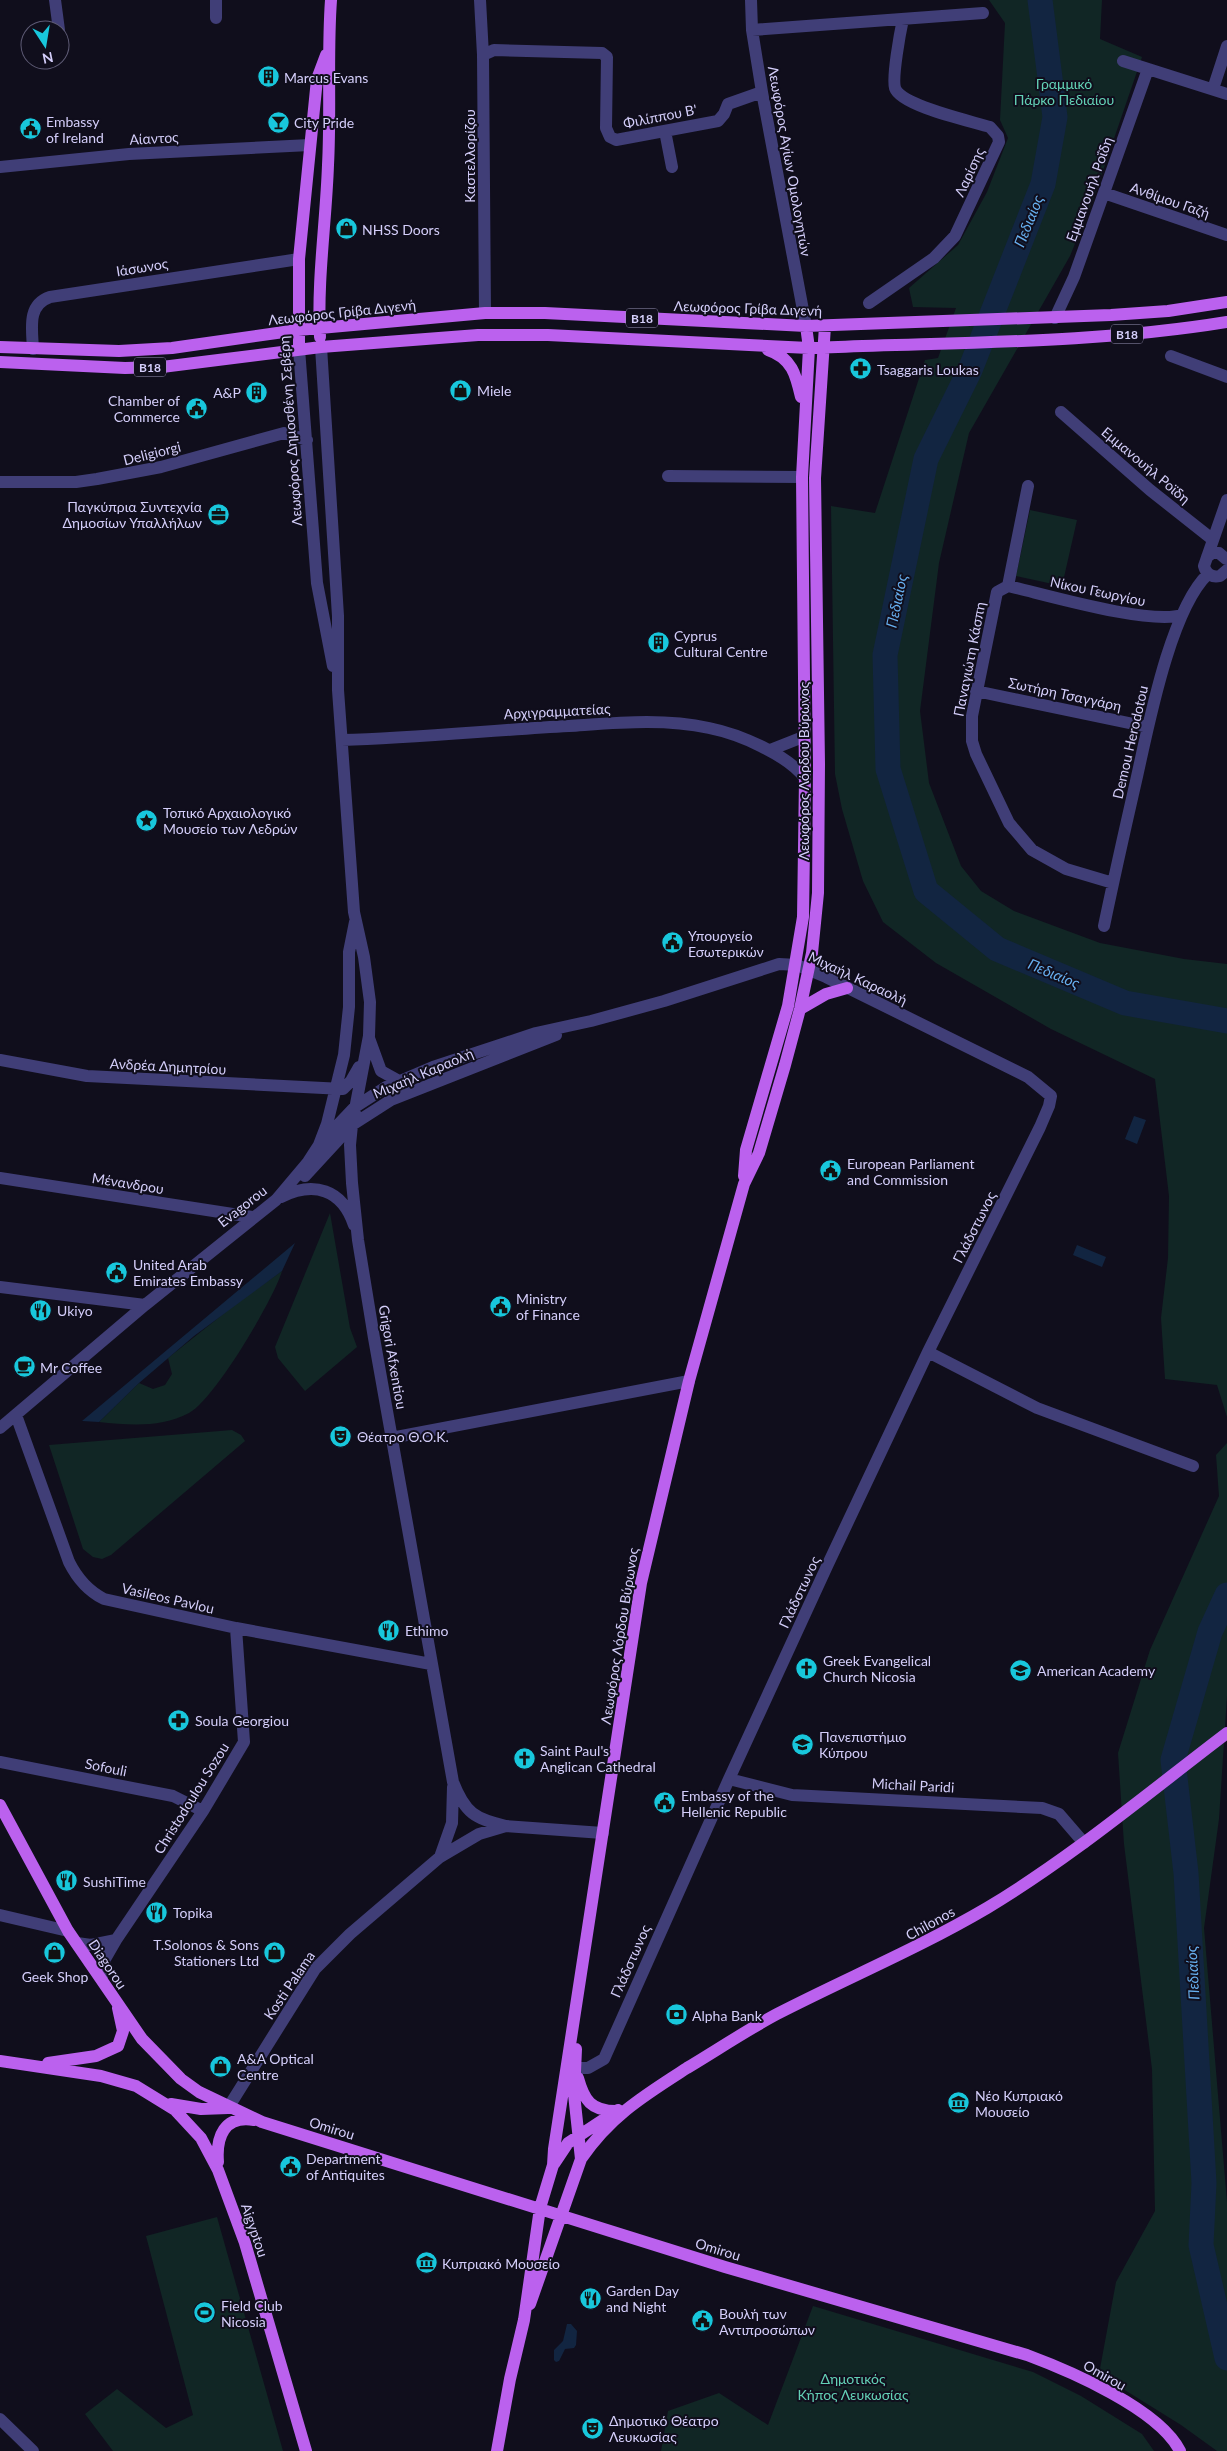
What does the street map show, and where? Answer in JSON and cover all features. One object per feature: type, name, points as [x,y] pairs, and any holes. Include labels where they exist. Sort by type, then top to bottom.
[{"type":"main road","name":"Λεωφόρος Δημοσθένη Σεβέρη","points":[[321,347],[322,258],[331,82],[328,50],[331,0]]},
{"type":"main road","name":"Λεωφόρος Δημοσθένη Σεβέρη","points":[[299,349],[299,258],[317,79],[328,50]]},
{"type":"main road","name":"Λεωφόρος Γρίβα Διγενή","points":[[0,347],[119,351],[172,348],[298,330],[485,313],[554,314],[825,326],[1055,318],[1168,311],[1227,302]]},
{"type":"main road","name":"B18","points":[[0,362],[125,368],[190,364],[321,347],[478,336],[548,335],[824,348],[1027,340],[1170,331],[1227,322]]},
{"type":"main road","name":"Λεωφόρος Λόρδου Βύρωνος","points":[[524,2320],[540,2208],[553,2165],[641,1583],[689,1381],[744,1184],[759,1153],[800,1009],[803,967],[805,778],[803,737],[802,477],[804,412],[809,348],[806,326]]},
{"type":"main road","name":"Λεωφόρος Λόρδου Βύρωνος","points":[[744,1184],[746,1150],[788,1006],[803,967],[818,893],[819,764],[815,501],[825,326]]},
{"type":"main road","points":[[753,345],[779,354],[787,359],[796,378],[804,412]]},
{"type":"main road","points":[[800,1009],[826,994],[847,988]]},
{"type":"main road","name":"Chilonos","points":[[621,2109],[776,2014],[919,1946],[986,1908],[1036,1877],[1112,1824],[1226,1734]]},
{"type":"main road","name":"Diagorou","points":[[0,1805],[68,1931],[102,1977],[116,2003],[142,2039],[181,2079],[199,2092],[228,2108]]},
{"type":"main road","points":[[0,2061],[28,2064],[71,2060],[113,2050],[121,2040],[123,2031],[116,2003]]},
{"type":"main road","name":"Λεωφόρος Λόρδου Βύρωνος","points":[[524,2320],[581,2159],[574,2094],[576,2068],[575,2011]]},
{"type":"main road","name":"Aigyptou","points":[[28,2064],[101,2076],[136,2086],[162,2100],[182,2116],[201,2138],[218,2170],[245,2243],[306,2451]]},
{"type":"main road","points":[[576,2068],[583,2094],[591,2105],[602,2111],[621,2109]]},
{"type":"main road","points":[[162,2100],[188,2108],[228,2108]]},
{"type":"main road","name":"Omirou","points":[[228,2108],[262,2122],[742,2272],[1007,2348],[1051,2364],[1089,2382],[1143,2413],[1170,2434],[1180,2451]]},
{"type":"main road","points":[[553,2165],[568,2143],[579,2134],[621,2109]]},
{"type":"main road","points":[[581,2159],[621,2109]]},
{"type":"main road","points":[[218,2170],[217,2142],[224,2131],[242,2120],[262,2122]]},
{"type":"main road","points":[[498,2451],[510,2379],[524,2320]]},
{"type":"street","points":[[55,0],[58,20]]},
{"type":"street","points":[[216,0],[216,18]]},
{"type":"street","name":"Καστελλορίζου","points":[[480,0],[483,55],[485,313]]},
{"type":"street","name":"Λεωφόρος Αγίων Ομολογητών","points":[[751,0],[752,30],[762,92],[806,326]]},
{"type":"street","points":[[752,30],[982,13]]},
{"type":"street","name":"Λαρίσης","points":[[869,303],[934,258],[955,236],[999,142],[998,136],[990,127],[912,102],[898,94],[894,82],[903,19]]},
{"type":"street","points":[[1213,88],[1227,46]]},
{"type":"street","name":"Φιλίππου Β'","points":[[483,55],[494,50],[602,53],[607,57],[606,128],[610,137],[616,140],[718,121],[724,114],[728,104],[762,92]]},
{"type":"street","points":[[1123,61],[1227,94]]},
{"type":"street","name":"Εμμανουήλ Ροΐδη","points":[[1055,318],[1074,277],[1148,69]]},
{"type":"street","points":[[666,131],[672,167]]},
{"type":"street","name":"Αίαντος","points":[[0,167],[129,154],[310,145]]},
{"type":"street","name":"Ανθίμου Γαζή","points":[[1104,193],[1227,235]]},
{"type":"street","name":"Ιάσωνος","points":[[33,349],[32,317],[36,305],[50,297],[299,258]]},
{"type":"street","name":"Λεωφόρος Δημοσθένη Σεβέρη","points":[[321,347],[338,616],[338,690],[355,922]]},
{"type":"street","name":"Λεωφόρος Δημοσθένη Σεβέρη","points":[[299,349],[317,583],[338,690]]},
{"type":"street","points":[[1171,356],[1227,377]]},
{"type":"street","name":"Εμμανουήλ Ροϊδη","points":[[1061,412],[1150,490],[1212,539]]},
{"type":"street","name":"Deligiorgi","points":[[0,482],[76,482],[132,474],[284,433],[306,440]]},
{"type":"street","points":[[668,476],[802,477]]},
{"type":"street","points":[[1008,586],[1028,486]]},
{"type":"street","points":[[1227,500],[1204,566],[1208,574],[1217,577],[1227,567],[1227,542]]},
{"type":"street","points":[[1207,557],[1212,553],[1219,553],[1227,567]]},
{"type":"street","name":"Demou Herodotou","points":[[1104,926],[1148,727],[1182,615],[1188,601],[1208,574]]},
{"type":"street","name":"Νίκου Γεωργίου","points":[[1008,586],[1147,617],[1171,618],[1182,615]]},
{"type":"street","name":"Παναγιώτη Κάσπη","points":[[1008,586],[998,592],[976,691],[972,716],[972,741],[976,754],[1009,823],[1032,850],[1066,870],[1113,883]]},
{"type":"street","name":"Σωτήρη Τσαγγάρη","points":[[976,691],[1148,727]]},
{"type":"street","name":"Αρχιγραμματείας","points":[[342,740],[512,728],[654,722],[710,728],[770,750],[796,768],[805,778]]},
{"type":"street","points":[[770,750],[803,737]]},
{"type":"street","name":"Grigori Afxentiou","points":[[355,922],[361,943],[370,1002],[369,1036],[352,1125],[350,1163],[358,1240],[453,1782],[463,1803],[473,1814],[484,1821],[506,1826]]},
{"type":"street","name":"Evagorou","points":[[0,1428],[145,1305],[252,1217],[276,1200],[319,1146],[336,1088],[347,1030],[349,952],[355,922]]},
{"type":"street","name":"Μιχαήλ Καραολή","points":[[288,1186],[314,1168],[352,1125],[400,1096],[591,1022],[779,964],[803,967],[1028,1077],[1050,1096],[1046,1116]]},
{"type":"street","name":"Μιχαήλ Καραολή","points":[[319,1146],[355,1107],[399,1081],[433,1066],[506,1042],[565,1026],[591,1022]]},
{"type":"street","points":[[369,1036],[381,1071],[399,1081]]},
{"type":"street","points":[[336,1088],[343,1089],[352,1081],[366,1051]]},
{"type":"street","name":"Ανδρέα Δημητρίου","points":[[0,1060],[88,1076],[336,1088]]},
{"type":"street","name":"Γλάδστωνος","points":[[576,2068],[588,2068],[604,2058],[729,1778],[928,1352],[1046,1116]]},
{"type":"street","name":"Μένανδρου","points":[[0,1178],[252,1217]]},
{"type":"street","points":[[276,1200],[307,1189],[318,1188],[327,1191],[348,1212],[358,1240]]},
{"type":"street","points":[[0,1287],[145,1305]]},
{"type":"street","points":[[928,1352],[1037,1408],[1193,1466]]},
{"type":"street","points":[[392,1438],[689,1381]]},
{"type":"street","name":"Vasileos Pavlou","points":[[16,1415],[69,1562],[83,1584],[104,1599],[236,1628],[431,1664]]},
{"type":"street","name":"Christodoulou Sozou","points":[[102,1977],[105,1959],[116,1940],[203,1811],[244,1742],[236,1628]]},
{"type":"street","name":"Sofouli","points":[[0,1762],[173,1796],[203,1811]]},
{"type":"street","name":"Michail Paridi","points":[[729,1778],[763,1789],[792,1794],[1042,1808],[1059,1814],[1084,1843]]},
{"type":"street","points":[[440,1857],[452,1823],[453,1782]]},
{"type":"street","name":"Kosti Palama","points":[[228,2108],[314,1969],[350,1934],[440,1857],[479,1834],[506,1826],[603,1833]]},
{"type":"street","points":[[0,1915],[68,1931]]},
{"type":"street","points":[[76,1943],[91,1945],[116,1940]]},
{"type":"street","points":[[0,2419],[33,2451]]},
{"type":"green space","name":"Γραμμικό Πάρκο Πεδιαίου","points":[[989,0],[1102,0],[1100,39],[1142,57],[1095,194],[1070,256],[969,433],[939,563],[920,711],[929,783],[961,866],[981,891],[1014,911],[1100,943],[1184,959],[1227,964],[1227,1417],[1217,1385],[1165,1379],[1161,1318],[1168,1258],[1169,1196],[1155,1079],[1051,1029],[936,963],[883,922],[863,881],[842,809],[835,774],[831,506],[875,513],[925,360],[938,358],[956,308],[913,307],[909,288],[958,245],[987,192],[1008,138],[1000,120],[1005,23]]},
{"type":"green space","points":[[1030,510],[1077,520],[1062,586],[1016,576]]},
{"type":"green space","points":[[330,1213],[350,1328],[357,1347],[305,1391],[278,1358],[275,1347]]},
{"type":"green space","points":[[282,1271],[268,1303],[242,1348],[200,1404],[189,1413],[178,1418],[156,1423],[99,1422],[139,1383],[153,1389],[165,1385],[172,1374],[168,1358],[237,1303]]},
{"type":"green space","points":[[232,1430],[241,1435],[245,1441],[111,1555],[102,1559],[93,1557],[83,1549],[49,1445]]},
{"type":"green space","points":[[1227,1443],[1227,1696],[1219,1819],[1204,1928],[1227,2202],[1227,2451],[1217,2451],[1181,2425],[1099,2374],[1116,2282],[1155,2211],[1152,2069],[1124,1844],[1118,1753],[1150,1650],[1219,1496],[1216,1455]]},
{"type":"green space","name":"Field Club Nicosia","points":[[217,2217],[283,2451],[113,2451],[85,2414],[117,2389],[166,2428],[193,2415],[146,2236]]},
{"type":"green space","name":"Δημοτικός Κήπος Λευκωσίας","points":[[813,2306],[1033,2372],[1081,2396],[1142,2434],[1154,2451],[661,2451],[668,2411],[719,2393],[768,2425]]},
{"type":"water","points":[[1134,1116],[1146,1120],[1137,1144],[1125,1139]]},
{"type":"water","points":[[295,1243],[282,1271],[194,1336],[139,1383],[99,1422],[82,1421]]},
{"type":"water","points":[[1077,1245],[1106,1257],[1102,1267],[1073,1255]]},
{"type":"water","points":[[567,2324],[571,2324],[577,2331],[576,2345],[574,2348],[565,2349],[559,2361],[556,2362],[554,2360],[554,2350],[563,2341]]},
{"type":"waterway","name":"Πεδιαίος","points":[[1040,0],[1055,117],[1043,184],[970,370],[926,459],[885,655],[888,769],[926,891],[997,949],[1125,1003],[1227,1021]]},
{"type":"waterway","name":"Πεδιαίος","points":[[1227,1595],[1210,1632],[1173,1760],[1186,1873],[1204,2183],[1201,2245],[1227,2358]]},
{"type":"place","name":"Marcus Evans","points":[[268,77]]},
{"type":"place","name":"City Pride","points":[[278,122]]},
{"type":"place","name":"Embassy of Ireland","points":[[30,129]]},
{"type":"place","name":"NHSS Doors","points":[[346,229]]},
{"type":"place","name":"Tsaggaris Loukas","points":[[861,369]]},
{"type":"place","name":"Miele","points":[[461,390]]},
{"type":"place","name":"A&P","points":[[257,392]]},
{"type":"place","name":"Chamber of Commerce","points":[[196,408]]},
{"type":"place","name":"Παγκύπρια Συντεχνία Δημοσίων Υπαλλήλων","points":[[218,514]]},
{"type":"place","name":"Cyprus Cultural Centre","points":[[658,643]]},
{"type":"place","name":"Τοπικό Αρχαιολογικό Μουσείο των Λεδρών","points":[[147,820]]},
{"type":"place","name":"Υπουργείο Εσωτερικών","points":[[672,943]]},
{"type":"place","name":"European Parliament and Commission","points":[[831,1171]]},
{"type":"place","name":"United Arab Emirates Embassy","points":[[117,1272]]},
{"type":"place","name":"Ministry of Finance","points":[[500,1306]]},
{"type":"place","name":"Ukiyo","points":[[41,1310]]},
{"type":"place","name":"Mr Coffee","points":[[24,1367]]},
{"type":"place","name":"Θέατρο Θ.Ο.Κ.","points":[[341,1436]]},
{"type":"place","name":"Ethimo","points":[[389,1630]]},
{"type":"place","name":"Greek Evangelical Church Nicosia","points":[[807,1668]]},
{"type":"place","name":"American Academy","points":[[1021,1670]]},
{"type":"place","name":"Soula Georgiou","points":[[179,1720]]},
{"type":"place","name":"Πανεπιστήμιο Κύπρου","points":[[803,1744]]},
{"type":"place","name":"Saint Paul's Anglican Cathedral","points":[[524,1758]]},
{"type":"place","name":"Embassy of the Hellenic Republic","points":[[665,1803]]},
{"type":"place","name":"SushiTime","points":[[67,1881]]},
{"type":"place","name":"Topika","points":[[157,1912]]},
{"type":"place","name":"T.Solonos & Sons Stationers Ltd","points":[[275,1952]]},
{"type":"place","name":"Geek Shop","points":[[55,1953]]},
{"type":"place","name":"Alpha Bank","points":[[676,2015]]},
{"type":"place","name":"A&A Optical Centre","points":[[221,2066]]},
{"type":"place","name":"Νέο Κυπριακό Μουσείο","points":[[959,2103]]},
{"type":"place","name":"Department of Antiquites","points":[[290,2166]]},
{"type":"place","name":"Κυπριακό Μουσείο","points":[[426,2263]]},
{"type":"place","name":"Garden Day and Night","points":[[590,2298]]},
{"type":"place","name":"Field Club Nicosia","points":[[205,2313]]},
{"type":"place","name":"Βουλή των Αντιπροσώπων","points":[[703,2321]]},
{"type":"place","name":"Δημοτικό Θέατρο Λευκωσίας","points":[[593,2428]]}]
